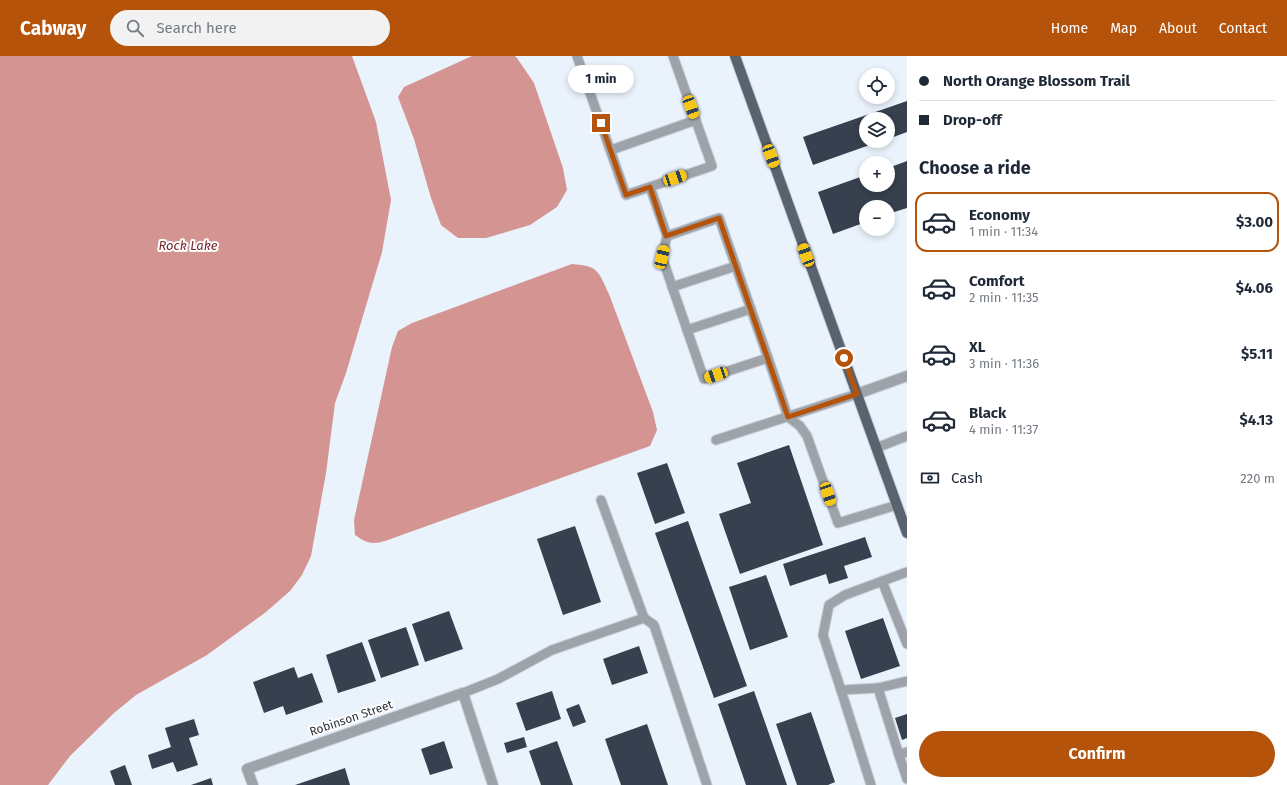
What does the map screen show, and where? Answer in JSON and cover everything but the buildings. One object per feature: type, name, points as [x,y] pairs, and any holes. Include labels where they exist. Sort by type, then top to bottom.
[{"type":"main road","points":[[735,56],[907,533]]},
{"type":"street","points":[[857,394],[907,376]]},
{"type":"street","points":[[463,693],[493,785]]},
{"type":"street","name":"Robinson Street","points":[[253,785],[248,768],[463,693]]},
{"type":"lane","points":[[577,56],[626,195],[712,166],[673,56]]},
{"type":"lane","points":[[610,150],[696,120]]},
{"type":"lane","points":[[650,187],[666,236],[662,257],[704,379],[768,358]]},
{"type":"lane","points":[[666,236],[719,218],[788,417],[800,426],[807,436],[838,524],[897,505]]},
{"type":"lane","points":[[672,287],[736,266]]},
{"type":"lane","points":[[687,330],[751,309]]},
{"type":"lane","points":[[716,440],[857,394]]},
{"type":"lane","points":[[876,448],[907,436]]},
{"type":"lane","points":[[601,500],[644,618],[654,625],[707,785]]},
{"type":"lane","points":[[871,785],[823,636],[830,605],[845,595],[907,572]]},
{"type":"lane","points":[[882,581],[907,644]]},
{"type":"lane","points":[[463,693],[498,680],[552,650],[644,618]]},
{"type":"lane","points":[[841,690],[878,688],[907,681]]},
{"type":"lane","points":[[878,688],[903,753],[907,779]]},
{"type":"water","name":"Rock Lake","points":[[0,56],[352,56],[376,122],[391,200],[382,252],[346,373],[335,403],[326,473],[311,556],[302,575],[290,591],[266,612],[207,655],[136,695],[114,713],[70,756],[48,785],[0,785]]},
{"type":"water","points":[[472,56],[515,56],[517,58],[534,83],[563,168],[567,190],[557,207],[530,225],[486,238],[458,238],[441,225],[431,198],[414,139],[398,97],[404,87]]},
{"type":"water","points":[[572,264],[593,268],[600,275],[609,294],[653,412],[657,430],[650,446],[385,541],[376,543],[369,542],[362,540],[355,535],[354,520],[392,347],[398,331],[412,323]]},
{"type":"route","points":[[601,123],[626,195],[650,187],[666,236],[719,218],[788,417],[857,394],[844,358]]}]
